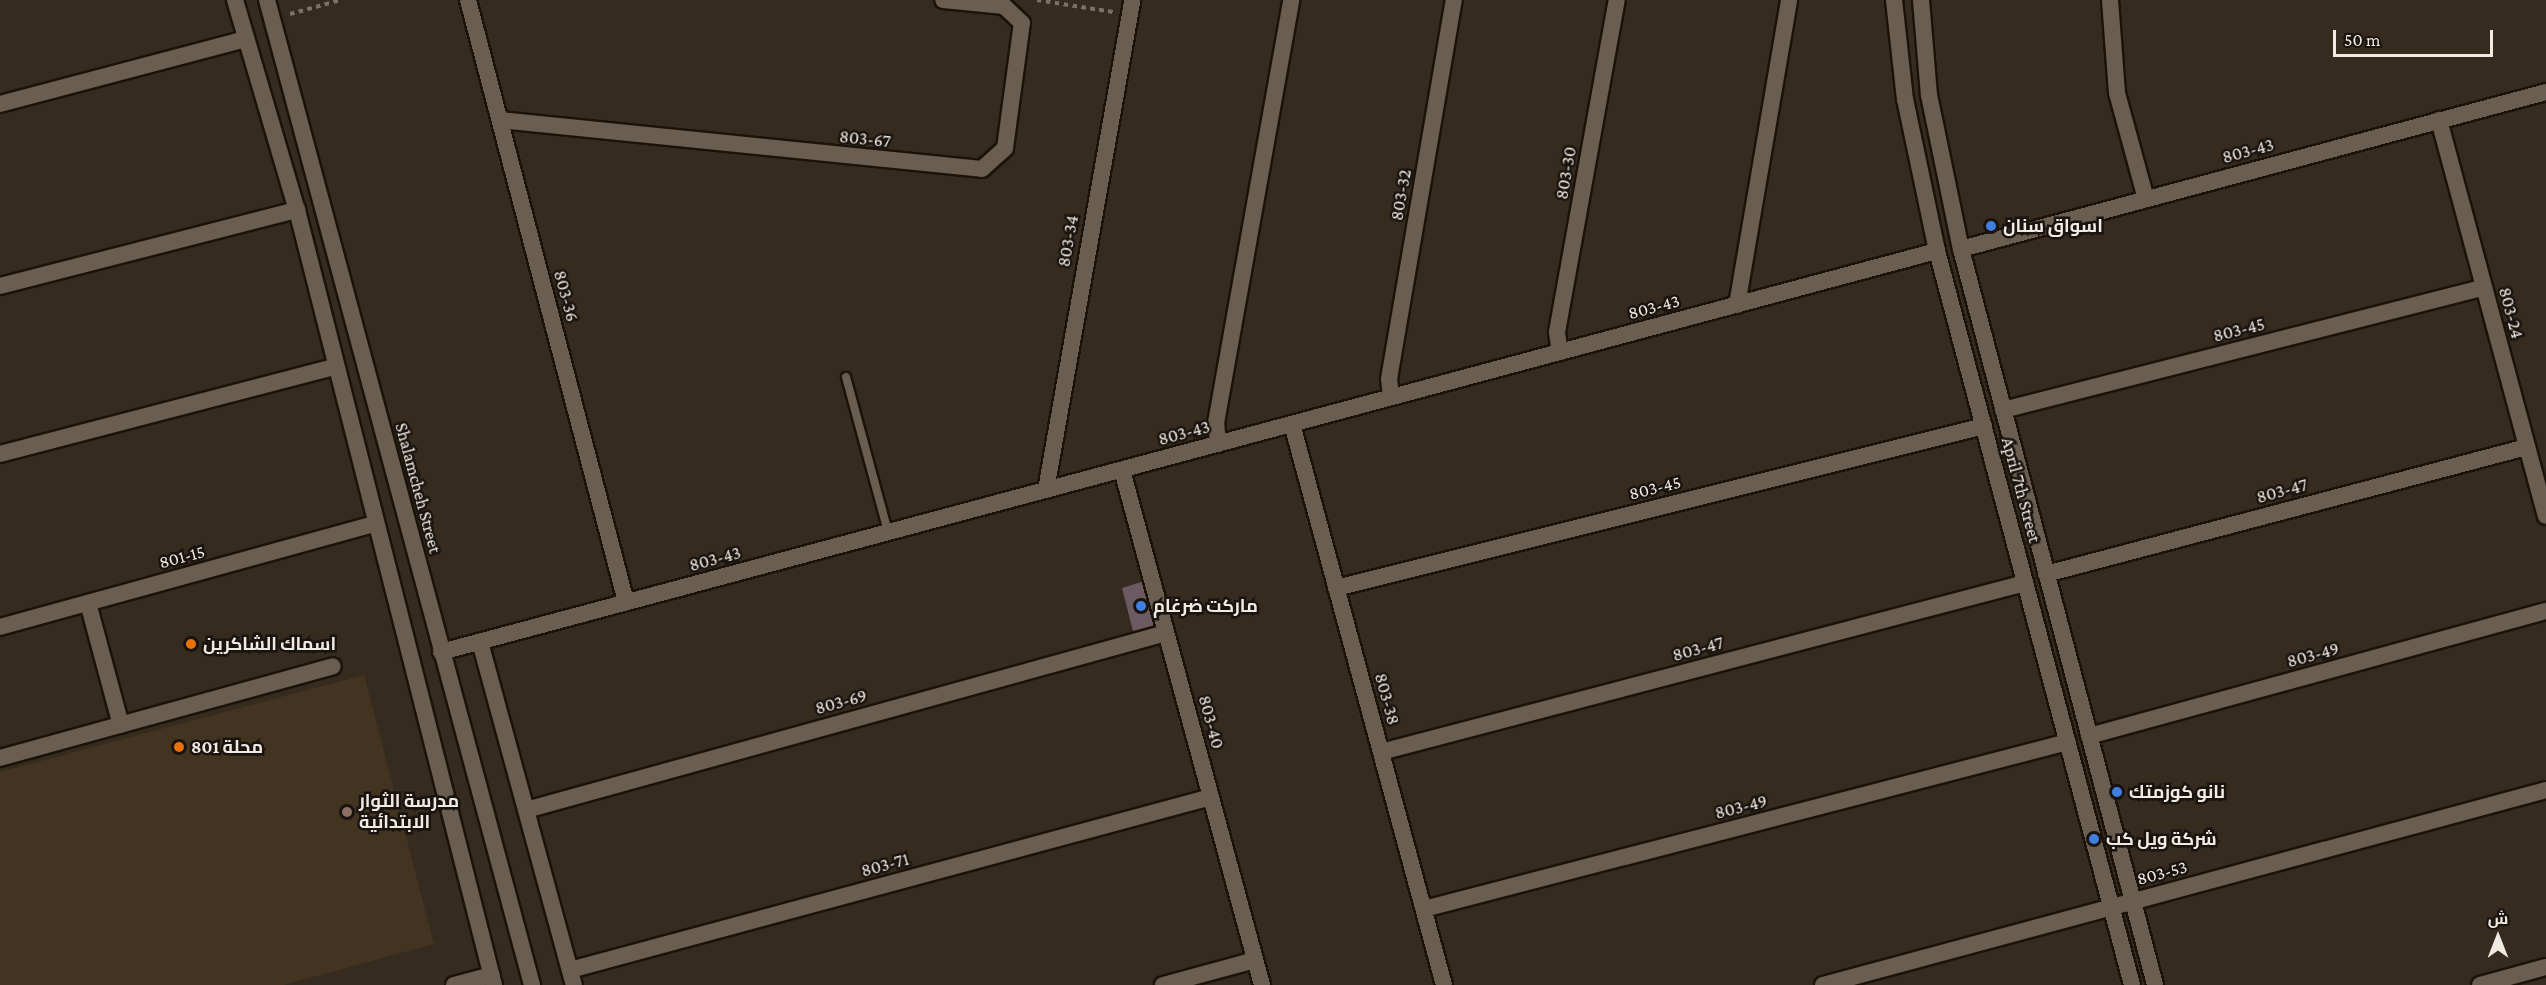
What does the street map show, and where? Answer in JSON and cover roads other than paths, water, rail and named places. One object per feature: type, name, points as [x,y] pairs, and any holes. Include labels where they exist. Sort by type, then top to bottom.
[{"type":"street","points":[[236,0],[297,210],[333,367],[493,980],[453,985]]},
{"type":"street","name":"Shalamcheh Street","points":[[267,0],[532,985]]},
{"type":"street","name":"803-36","points":[[468,0],[626,602]]},
{"type":"street","name":"803-67","points":[[500,120],[982,169],[1005,148],[1022,23],[1004,6],[943,0]]},
{"type":"street","points":[[1218,444],[1216,423],[1291,0]]},
{"type":"street","name":"803-32","points":[[1391,398],[1389,379],[1454,0]]},
{"type":"street","name":"803-30","points":[[1560,352],[1557,332],[1617,0]]},
{"type":"street","points":[[1737,305],[1789,0]]},
{"type":"street","name":"April 7th Street","points":[[1894,0],[1905,99],[1937,251],[2132,985]]},
{"type":"street","name":"April 7th Street","points":[[1921,0],[1929,95],[1960,249],[2155,985]]},
{"type":"street","points":[[2110,0],[2117,93],[2146,199]]},
{"type":"street","name":"803-34","points":[[1046,490],[1131,7]]},
{"type":"street","points":[[0,104],[246,39]]},
{"type":"street","name":"803-43","points":[[1960,249],[2546,92]]},
{"type":"street","name":"803-24","points":[[2439,120],[2546,516]]},
{"type":"street","points":[[0,286],[297,210]]},
{"type":"street","name":"803-43","points":[[441,652],[1937,251]]},
{"type":"street","name":"803-45","points":[[2003,410],[2484,287]]},
{"type":"street","points":[[0,454],[333,367]]},
{"type":"street","name":"803-38","points":[[1292,424],[1444,985]]},
{"type":"street","name":"803-45","points":[[1336,588],[1984,426]]},
{"type":"street","name":"803-47","points":[[2046,574],[2527,447]]},
{"type":"street","name":"803-40","points":[[1122,470],[1262,985]]},
{"type":"street","name":"801-15","points":[[0,627],[374,524]]},
{"type":"street","name":"803-47","points":[[1381,752],[2025,583]]},
{"type":"street","points":[[88,603],[121,725]]},
{"type":"street","name":"803-49","points":[[2089,736],[2546,611]]},
{"type":"street","name":"803-69","points":[[526,810],[1166,633]]},
{"type":"street","points":[[480,642],[572,977]]},
{"type":"street","points":[[0,758],[333,666]]},
{"type":"street","name":"803-49","points":[[1424,909],[2068,742]]},
{"type":"street","name":"803-53","points":[[1823,985],[2546,790]]},
{"type":"street","name":"803-71","points":[[572,977],[1211,797]]},
{"type":"street","points":[[1163,985],[1255,960]]},
{"type":"street","points":[[2480,985],[2546,967]]},
{"type":"lane","points":[[846,377],[888,532]]},
{"type":"place","name":"اسواق سنان","points":[[1991,226]]},
{"type":"place","name":"ماركت ضرغام","points":[[1141,606]]},
{"type":"place","name":"اسماك الشاكرين","points":[[191,644]]},
{"type":"place","name":"محلة 801","points":[[179,747]]},
{"type":"place","name":"نانو كوزمتك","points":[[2117,792]]},
{"type":"place","name":"مدرسة الثوار الابتدائية","points":[[347,812]]},
{"type":"place","name":"شركة ويل كب","points":[[2094,839]]}]
